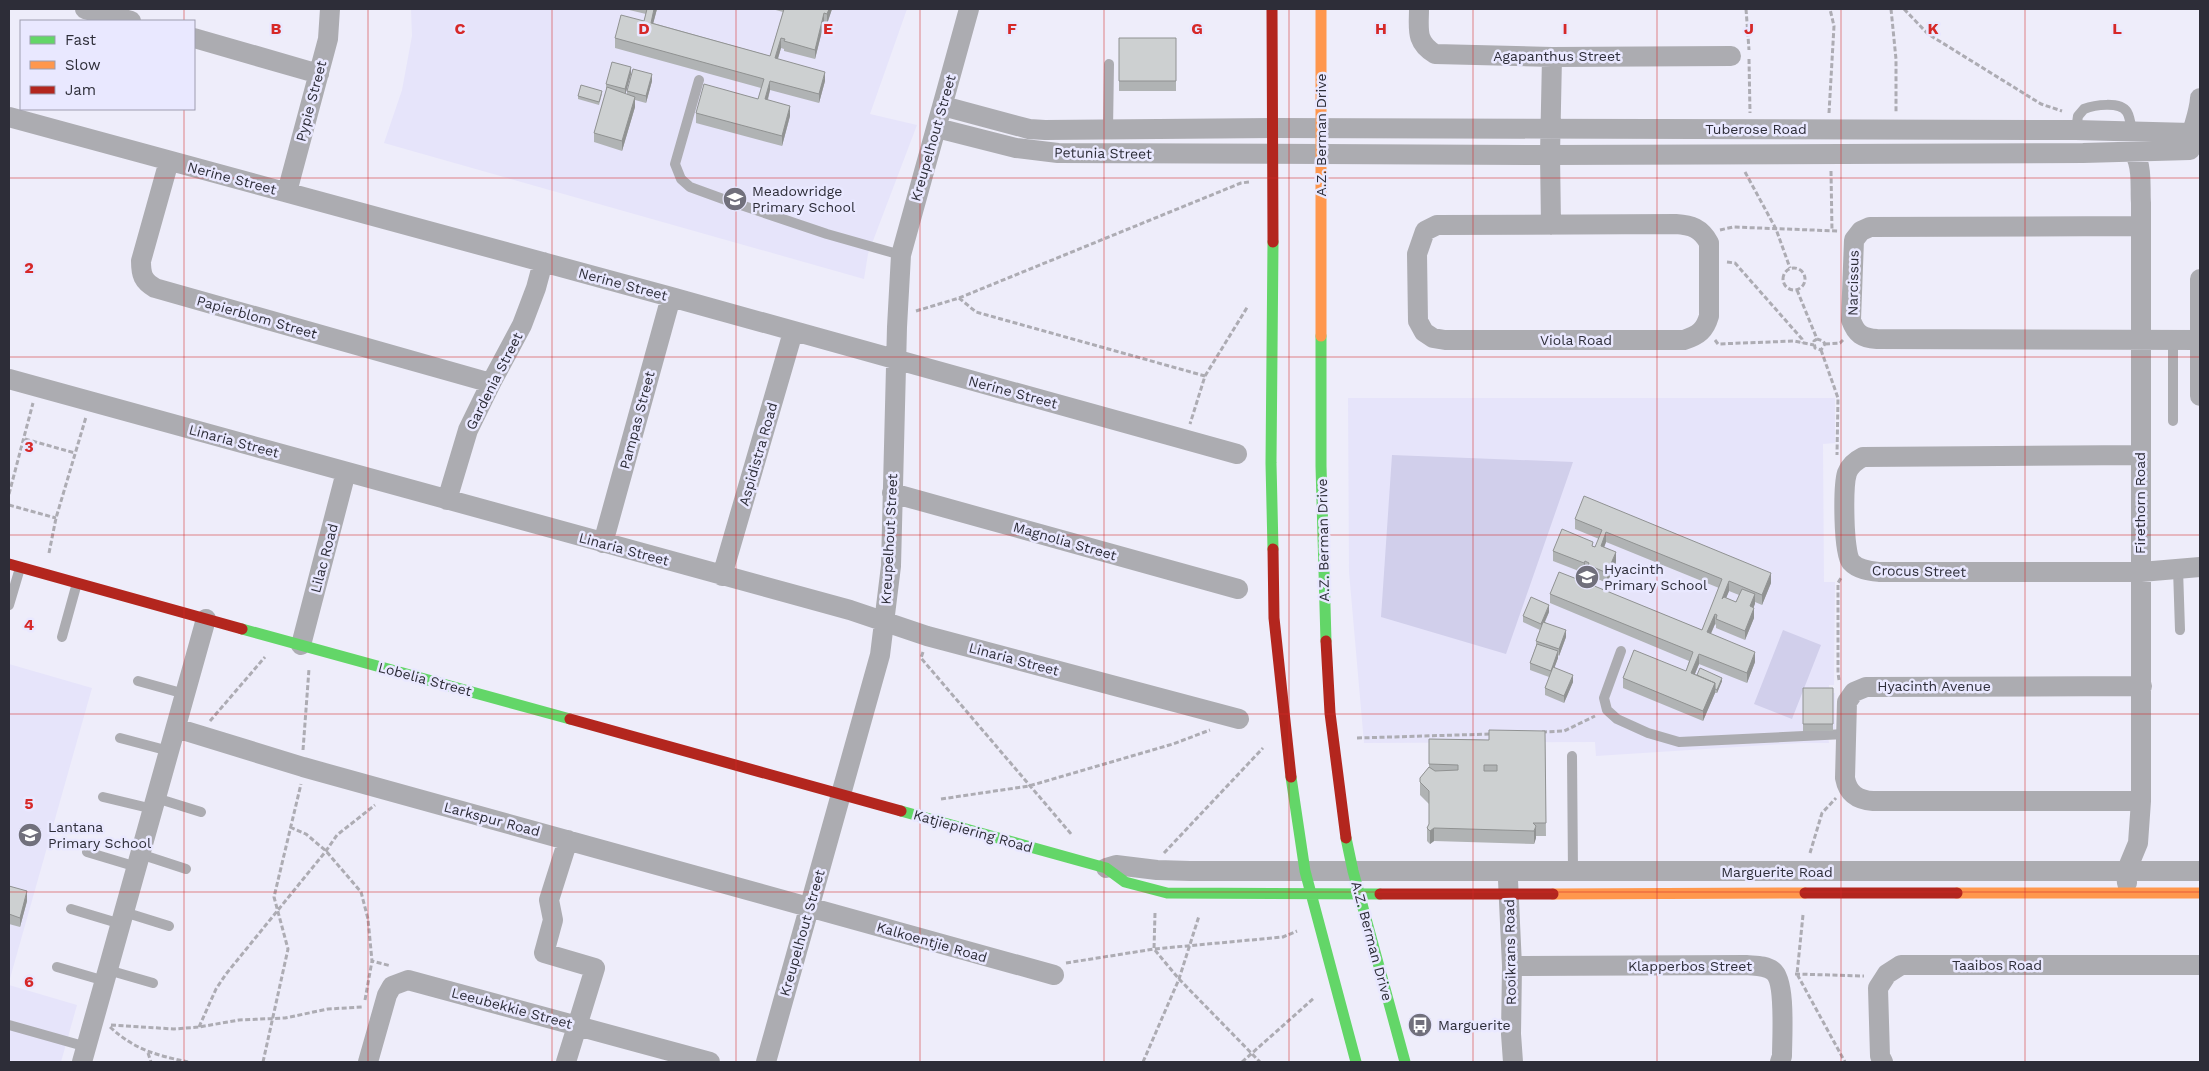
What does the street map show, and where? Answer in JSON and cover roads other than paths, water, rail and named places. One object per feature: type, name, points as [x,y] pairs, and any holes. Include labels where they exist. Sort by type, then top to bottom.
[{"type":"street","points":[[85,9],[127,20]]},
{"type":"street","name":"Pypie Street","points":[[286,192],[328,39],[330,9]]},
{"type":"street","name":"Kreupelhout Street","points":[[766,1062],[880,655],[891,566],[896,361],[901,255],[969,9]]},
{"type":"street","points":[[1272,9],[1274,377],[1271,464],[1274,618],[1286,744],[1305,871],[1356,1062]]},
{"type":"street","name":"A.Z. Berman Drive","points":[[1321,9],[1323,582],[1330,713],[1336,772],[1353,871],[1405,1062]]},
{"type":"street","name":"Agapanthus Street","points":[[1419,9],[1419,34],[1425,48],[1435,54],[1552,57],[1731,56]]},
{"type":"street","points":[[195,38],[319,74]]},
{"type":"street","points":[[1551,225],[1550,128],[1552,57]]},
{"type":"street","points":[[2194,148],[2200,98]]},
{"type":"street","name":"Petunia Street","points":[[942,106],[1029,129],[1321,128]]},
{"type":"street","name":"Nerine Street","points":[[9,117],[544,262],[1236,454]]},
{"type":"street","name":"Tuberose Road","points":[[1321,128],[1896,129],[2077,123],[2132,141],[2194,148]]},
{"type":"street","name":"Petunia Street","points":[[937,128],[1034,151],[1322,154]]},
{"type":"street","name":"Tuberose Road","points":[[1322,154],[2083,153],[2132,141]]},
{"type":"street","name":"Firethorn Road","points":[[2126,872],[2138,843],[2141,801],[2142,686],[2140,572],[2140,169],[2132,141]]},
{"type":"street","name":"Papierblom Street","points":[[169,161],[141,261],[141,274],[146,282],[155,288],[491,383]]},
{"type":"street","name":"Viola Road","points":[[1437,225],[1551,225],[1690,225],[1704,233],[1709,242],[1709,316],[1706,328],[1697,336],[1684,340],[1445,340],[1433,338],[1424,332],[1418,321],[1417,254],[1425,231],[1437,225]]},
{"type":"street","name":"Narcissus","points":[[2140,226],[1870,227],[1861,231],[1854,240],[1851,320],[1854,330],[1865,338],[1877,339],[2200,340]]},
{"type":"street","name":"Gardenia Street","points":[[447,500],[468,430],[522,325],[544,262]]},
{"type":"street","points":[[2200,279],[2200,396]]},
{"type":"street","name":"Pampas Street","points":[[603,543],[671,297]]},
{"type":"street","name":"Aspidistra Road","points":[[722,576],[793,332]]},
{"type":"street","name":"Linaria Street","points":[[9,379],[884,620],[928,636],[1239,719]]},
{"type":"street","name":"Crocus Street","points":[[2140,455],[1863,457],[1854,462],[1847,475],[1846,553],[1852,563],[1862,569],[1880,572],[2140,572],[2200,567]]},
{"type":"street","name":"Lilac Road","points":[[301,645],[346,472]]},
{"type":"street","name":"Magnolia Street","points":[[892,493],[1238,589]]},
{"type":"street","name":"Lobelia Street","points":[[14,565],[841,794]]},
{"type":"street","points":[[85,1055],[206,619]]},
{"type":"street","name":"Hyacinth Avenue","points":[[2141,801],[1873,801],[1863,800],[1854,796],[1846,787],[1845,778],[1847,702],[1854,692],[1866,687],[2142,686]]},
{"type":"street","name":"Larkspur Road","points":[[176,728],[303,767],[809,908]]},
{"type":"street","name":"Katjiepiering Road","points":[[841,794],[1106,868],[1116,865],[1157,870],[1305,871]]},
{"type":"street","points":[[566,1062],[595,968],[544,954],[553,920],[549,900],[568,840]]},
{"type":"street","name":"Katjiepiering Road","points":[[1106,868],[1112,875],[1125,882],[1167,893],[1312,895]]},
{"type":"street","name":"Marguerite Road","points":[[1305,871],[1507,873],[2200,871]]},
{"type":"street","points":[[2126,872],[2127,893]]},
{"type":"street","name":"Rooikrans Road","points":[[1507,873],[1510,894],[1513,1062]]},
{"type":"street","name":"Marguerite Road","points":[[1312,895],[2200,893]]},
{"type":"street","name":"Kalkoentjie Road","points":[[809,908],[1054,975]]},
{"type":"street","name":"Klapperbos Street","points":[[1512,966],[1746,965],[1761,966],[1788,975],[1781,1008],[1782,1056],[1780,1062]]},
{"type":"street","name":"Taaibos Road","points":[[1883,1062],[1880,1056],[1878,988],[1887,974],[1901,966],[2200,965]]},
{"type":"street","name":"Leeubekkie Street","points":[[368,1062],[387,995],[392,986],[408,980],[710,1062]]},
{"type":"lane","points":[[1108,130],[1109,64]]},
{"type":"lane","points":[[699,80],[675,164],[682,180],[690,187],[723,200],[827,234],[901,255]]},
{"type":"lane","points":[[2173,339],[2173,421]]},
{"type":"lane","points":[[9,605],[14,565]]},
{"type":"lane","points":[[2178,569],[2180,630]]},
{"type":"lane","points":[[62,637],[77,582]]},
{"type":"lane","points":[[1621,651],[1604,698],[1607,710],[1628,724],[1648,733],[1679,742],[1846,734]]},
{"type":"lane","points":[[138,681],[185,694]]},
{"type":"lane","points":[[120,738],[169,751]]},
{"type":"lane","points":[[1572,756],[1573,872]]},
{"type":"lane","points":[[103,797],[155,803],[201,812]]},
{"type":"lane","points":[[87,852],[186,869]]},
{"type":"lane","points":[[71,909],[169,926]]},
{"type":"lane","points":[[57,967],[153,983]]},
{"type":"lane","points":[[9,1025],[85,1055]]},
{"type":"place","name":"Meadowridge Primary School","points":[[735,199]]},
{"type":"place","name":"Hyacinth Primary School","points":[[1587,577]]},
{"type":"place","name":"Lantana Primary School","points":[[30,835]]},
{"type":"place","name":"Marguerite","points":[[1420,1025]]}]
